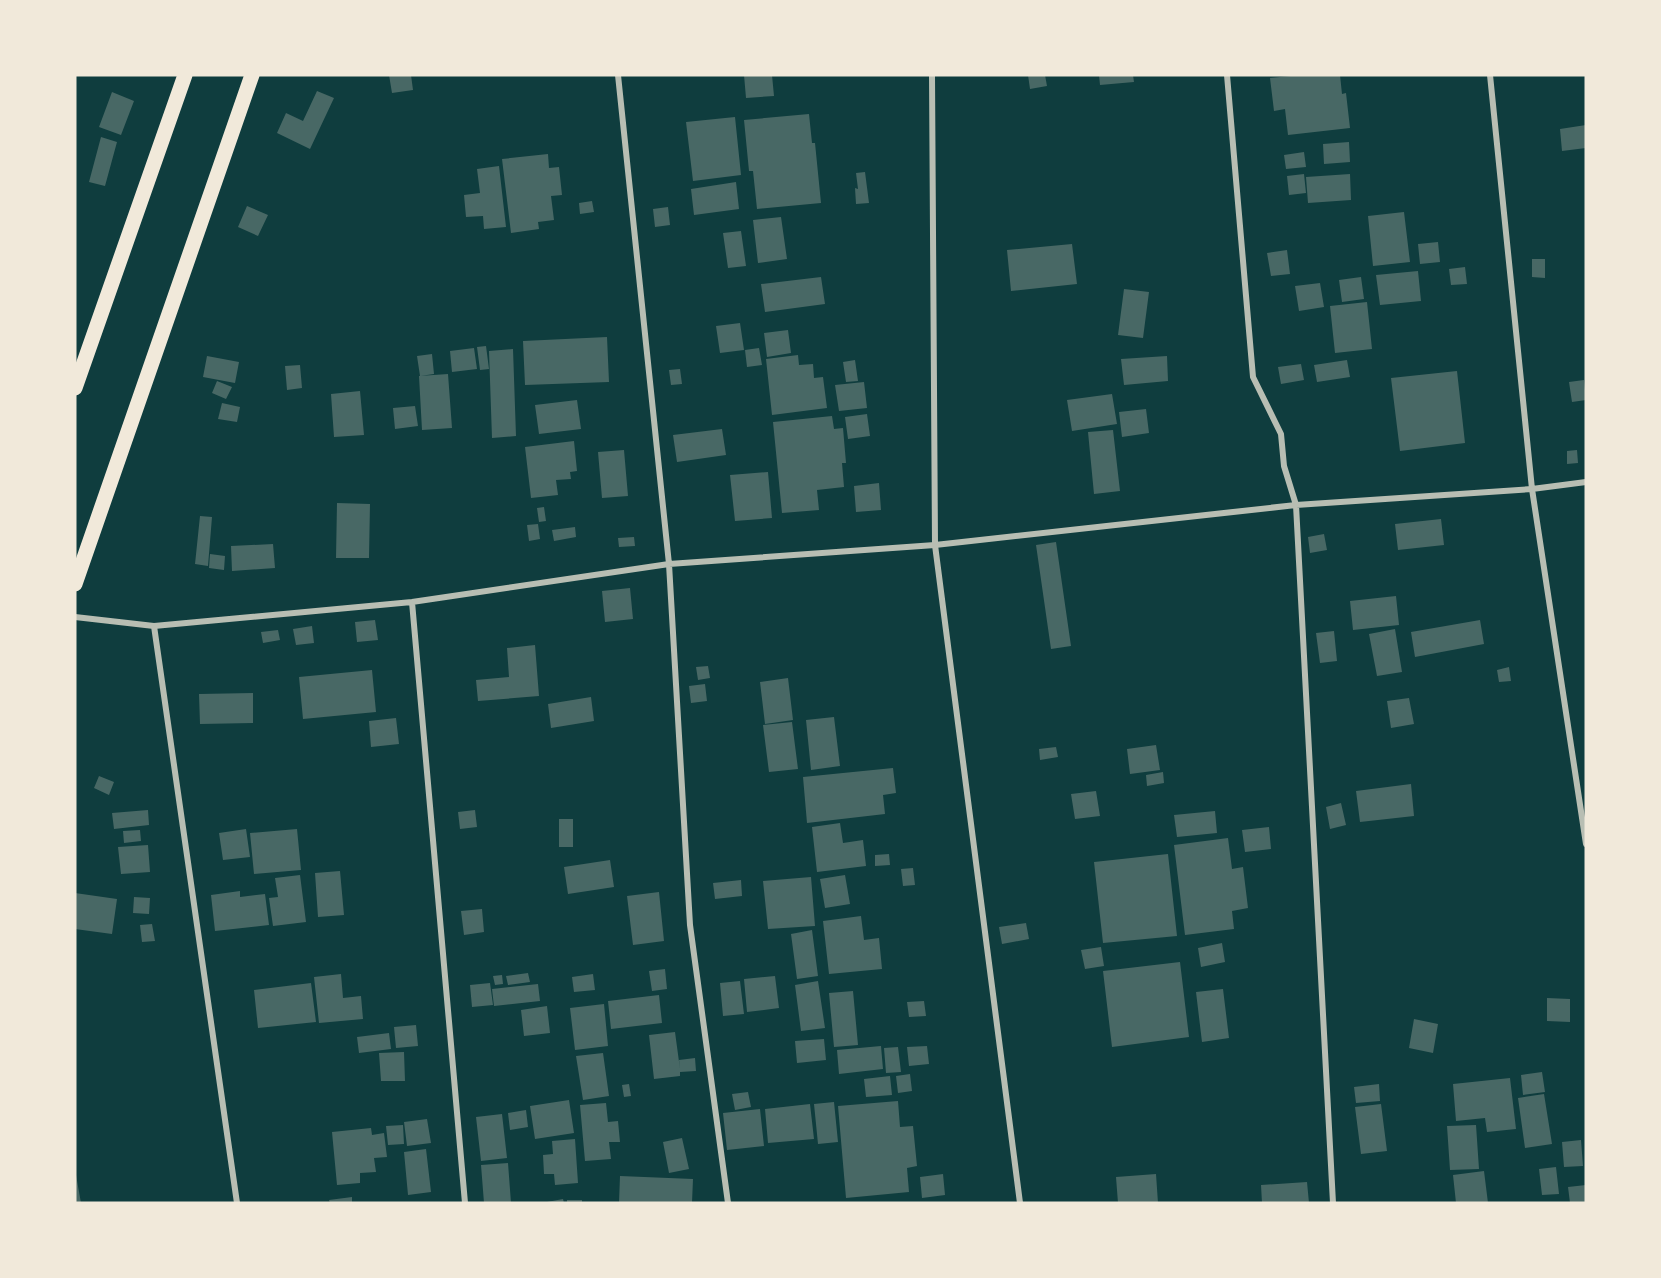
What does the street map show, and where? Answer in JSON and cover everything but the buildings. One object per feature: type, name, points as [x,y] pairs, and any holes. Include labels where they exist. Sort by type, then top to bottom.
[{"type":"main road","points":[[75,388],[185,75]]},
{"type":"main road","points":[[75,585],[252,75]]},
{"type":"street","points":[[618,75],[669,564],[690,925],[728,1203]]},
{"type":"street","points":[[932,75],[935,545],[1020,1203]]},
{"type":"street","points":[[1227,75],[1253,377],[1281,434],[1284,466],[1296,505],[1333,1203]]},
{"type":"street","points":[[1490,75],[1532,489],[1586,844]]},
{"type":"street","points":[[75,617],[154,626],[412,602],[669,564],[935,545],[1296,505],[1532,489],[1586,482]]},
{"type":"street","points":[[412,602],[465,1203]]},
{"type":"street","points":[[154,626],[237,1203]]}]
